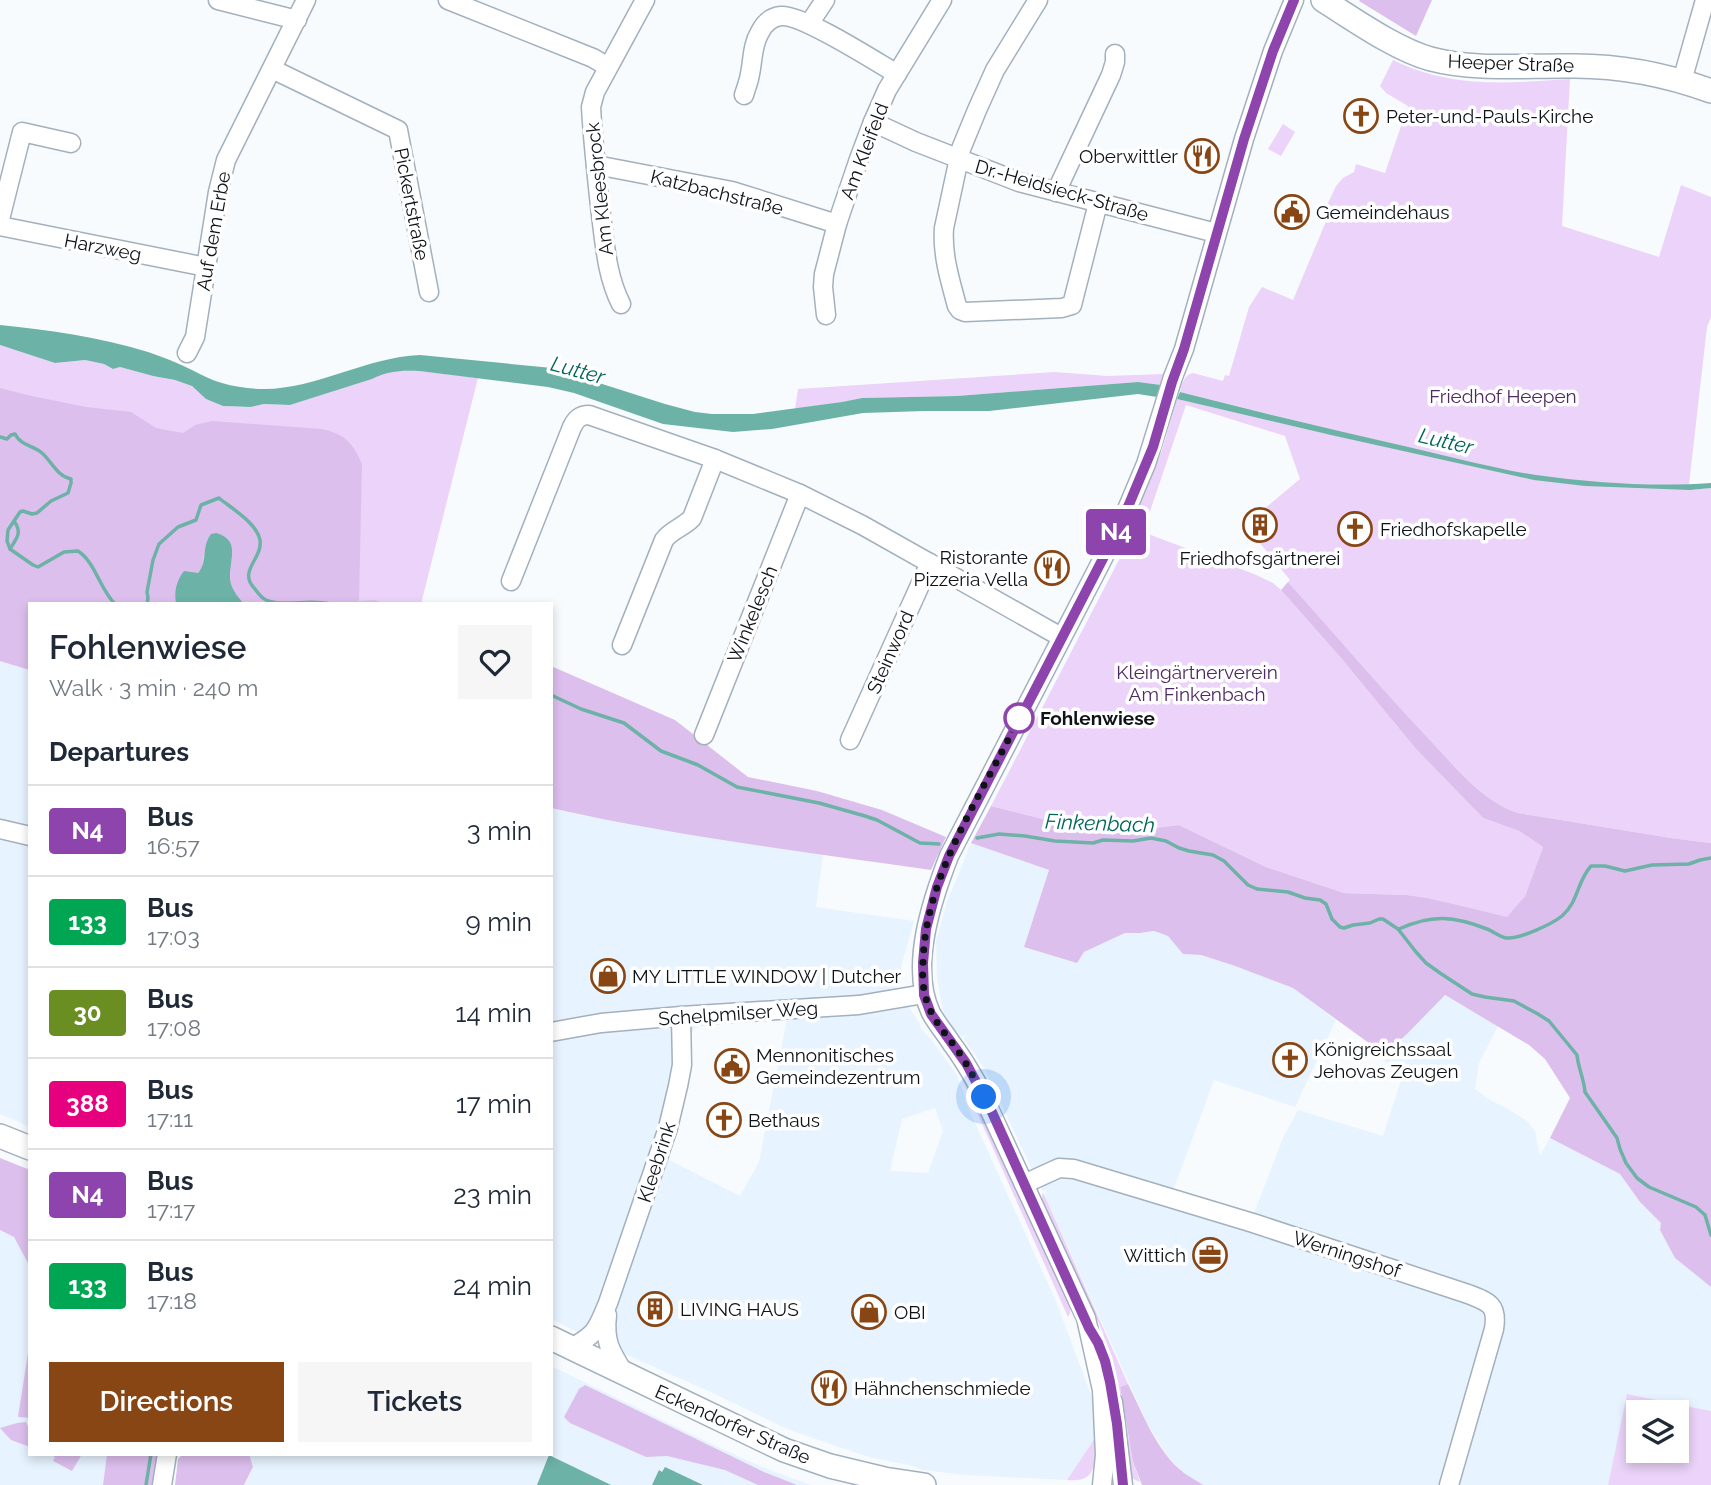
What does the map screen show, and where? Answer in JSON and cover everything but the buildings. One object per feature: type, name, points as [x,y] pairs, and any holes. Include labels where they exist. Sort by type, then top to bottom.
[{"type":"main road","name":"Heeper Straße","points":[[1323,0],[1408,51],[1431,59],[1459,64],[1614,68],[1682,81],[1711,91]]},
{"type":"main road","points":[[0,1136],[28,1147]]},
{"type":"main road","points":[[0,1151],[28,1161]]},
{"type":"main road","name":"Eckendorfer Straße","points":[[558,1346],[624,1373],[785,1450],[830,1466],[924,1485]]},
{"type":"main road","name":"Eckendorfer Straße","points":[[558,1346],[777,1459],[825,1478],[852,1485]]},
{"type":"street","points":[[218,0],[297,20]]},
{"type":"street","name":"Auf dem Erbe","points":[[187,353],[195,337],[220,181],[226,160],[306,0]]},
{"type":"street","name":"Am Kleesbrock","points":[[621,304],[607,267],[591,107],[608,67],[645,0]]},
{"type":"street","points":[[810,24],[825,0]]},
{"type":"street","name":"Am Kleifeld","points":[[827,315],[824,274],[850,181],[873,122],[897,74],[942,0]]},
{"type":"street","points":[[1038,0],[995,70],[958,159],[944,228],[943,253],[960,310],[1062,308],[1072,305],[1098,203]]},
{"type":"street","points":[[1123,1485],[1117,1424],[1105,1361],[978,1085],[966,1063],[931,1014],[924,995],[923,949],[934,899],[964,825],[1122,521],[1153,447],[1260,87],[1294,0]]},
{"type":"street","points":[[1682,81],[1705,0]]},
{"type":"street","points":[[458,2],[593,58],[608,67]]},
{"type":"street","points":[[744,95],[751,73],[756,40],[763,27],[773,18],[780,16],[789,16],[810,24],[897,74]]},
{"type":"street","points":[[1056,192],[1111,75],[1115,54]]},
{"type":"street","name":"Pickertstraße","points":[[272,69],[398,130],[429,292]]},
{"type":"street","name":"Dr.-Heidsieck-Straße","points":[[873,122],[1010,179],[1216,233]]},
{"type":"street","points":[[0,219],[22,132],[71,143]]},
{"type":"street","name":"Katzbachstraße","points":[[596,165],[732,191],[837,224]]},
{"type":"street","name":"Harzweg","points":[[0,226],[206,267]]},
{"type":"street","points":[[511,581],[572,427],[578,418],[589,415],[715,459],[800,494],[862,525],[1061,637]]},
{"type":"street","points":[[622,645],[664,540],[668,534],[692,518],[715,459]]},
{"type":"street","name":"Winkelesch","points":[[704,735],[800,494]]},
{"type":"street","name":"Steinword","points":[[850,740],[929,563]]},
{"type":"street","points":[[0,828],[28,835]]},
{"type":"street","name":"Schelpmilser Weg","points":[[553,1032],[601,1023],[859,1005],[924,995]]},
{"type":"street","name":"Kleebrink","points":[[558,1346],[592,1335],[608,1303],[668,1128],[682,1065],[681,1016]]},
{"type":"street","name":"Werningshof","points":[[1024,1184],[1059,1168],[1074,1169],[1253,1223],[1488,1303],[1495,1311],[1494,1329],[1449,1485]]},
{"type":"street","name":"Kleebrink","points":[[608,1303],[605,1331],[607,1343],[624,1373]]},
{"type":"street","points":[[1089,1328],[1103,1401],[1105,1455],[1102,1485]]},
{"type":"street","points":[[162,1485],[167,1456]]},
{"type":"shaded area","points":[[1360,0],[1432,0],[1416,36]]},
{"type":"shaded area","points":[[0,325],[112,342],[148,352],[214,380],[243,388],[284,388],[380,361],[420,355],[552,368],[665,404],[712,414],[753,414],[862,398],[957,396],[1138,382],[1161,385],[1157,397],[1138,394],[989,411],[863,413],[772,429],[733,432],[663,424],[574,393],[548,387],[419,371],[389,373],[290,405],[223,406],[206,399],[192,386],[175,380],[120,367],[113,369],[85,360],[55,363],[0,345]]},
{"type":"shaded area","points":[[0,388],[86,407],[131,412],[156,428],[183,433],[195,425],[212,421],[321,429],[342,436],[355,450],[362,464],[359,601],[380,602],[242,602],[231,584],[231,544],[221,535],[211,534],[202,568],[175,596],[176,602],[28,602],[28,669],[0,661]]},
{"type":"shaded area","points":[[1180,392],[1521,473],[1624,484],[1711,483],[1711,488],[1690,490],[1585,486],[1534,480],[1177,399]]},
{"type":"shaded area","points":[[211,534],[224,536],[232,547],[231,584],[242,602],[176,602],[176,587],[181,575],[184,571],[198,573],[201,569]]},
{"type":"shaded area","points":[[1288,582],[1448,759],[1492,800],[1518,813],[1711,843],[1711,1287],[1675,1258],[1660,1230],[1661,1223],[1640,1202],[1620,1174],[1550,1138],[1570,1098],[1545,1059],[1529,1045],[1445,995],[1384,1054],[1293,988],[1201,955],[1183,954],[1168,936],[1154,931],[1125,933],[1084,952],[1077,963],[1024,947],[1049,870],[971,843],[991,806],[1086,830],[1138,830],[1179,825],[1266,867],[1344,893],[1428,898],[1507,917],[1525,896],[1543,847],[1519,831],[1483,818],[1416,749],[1281,590]]},
{"type":"shaded area","points":[[0,661],[28,669],[28,1126],[0,1114]]},
{"type":"shaded area","points":[[553,667],[675,720],[748,777],[817,791],[882,810],[946,837],[931,870],[788,850],[553,808]]},
{"type":"shaded area","points":[[553,808],[823,855],[816,907],[914,921],[897,988],[919,1026],[957,1075],[966,1103],[1055,1299],[1093,1400],[1095,1438],[1067,1480],[922,1470],[869,1457],[785,1428],[553,1320]],"holes":[[[787,1019],[759,1162],[740,1196],[669,1160],[687,1083],[690,1036],[694,1029],[711,1021]],[[935,1108],[943,1131],[928,1173],[890,1171],[902,1119]]]},
{"type":"shaded area","points":[[971,843],[1049,870],[1024,947],[1084,952],[1125,933],[1154,931],[1168,936],[1183,954],[1200,955],[1293,988],[1336,1020],[1295,1107],[1214,1080],[1173,1191],[1253,1216],[1283,1138],[1298,1110],[1383,1136],[1403,1074],[1378,1055],[1385,1054],[1406,1035],[1444,995],[1498,1026],[1479,1063],[1475,1089],[1527,1121],[1535,1131],[1540,1156],[1550,1138],[1620,1174],[1640,1202],[1662,1223],[1675,1258],[1711,1287],[1711,1411],[1689,1407],[1689,1400],[1657,1400],[1627,1394],[1608,1485],[1203,1485],[1182,1472],[1167,1455],[1148,1425],[1046,1198],[1045,1189],[1043,1192],[984,1068],[964,1039],[966,1034],[962,1037],[948,1023],[944,1014],[937,979],[936,941],[947,902]]},
{"type":"shaded area","points":[[0,1158],[28,1169],[28,1263],[14,1237],[0,1230]]},
{"type":"shaded area","points":[[0,1230],[14,1236],[28,1263],[28,1354],[19,1417],[28,1418],[28,1456],[107,1456],[103,1485],[0,1485]]},
{"type":"shaded area","points":[[28,1353],[28,1418],[18,1417]]},
{"type":"shaded area","points":[[553,1367],[718,1447],[811,1485],[245,1485],[253,1467],[250,1456],[553,1456]]},
{"type":"shaded area","points":[[1128,1384],[1166,1454],[1184,1473],[1203,1485],[1142,1485],[1133,1462],[1120,1387]]},
{"type":"shaded area","points":[[585,1385],[764,1472],[797,1485],[758,1485],[725,1470],[667,1456],[646,1457],[570,1423],[564,1417],[579,1389]]},
{"type":"shaded area","points":[[26,1422],[28,1446],[11,1440],[0,1428]]},
{"type":"shaded area","points":[[81,1456],[72,1471],[53,1461],[55,1457]]},
{"type":"shaded area","points":[[107,1456],[161,1456],[157,1485],[103,1485]]},
{"type":"shaded area","points":[[181,1456],[250,1456],[253,1467],[244,1485],[175,1485],[178,1459]]},
{"type":"shaded area","points":[[549,1456],[551,1456],[611,1485],[537,1485]]},
{"type":"shaded area","points":[[665,1467],[703,1485],[652,1485],[659,1470],[662,1472]]},
{"type":"green space","name":"Friedhof Heepen","points":[[1393,60],[1437,76],[1458,80],[1502,82],[1570,79],[1562,226],[1659,257],[1681,185],[1711,197],[1711,317],[1707,327],[1689,484],[1690,490],[1711,488],[1711,843],[1518,813],[1492,800],[1469,781],[1288,582],[1290,580],[1245,525],[1300,479],[1285,436],[1186,405],[1145,526],[1135,520],[1134,515],[1162,450],[1177,399],[1327,434],[1325,428],[1180,392],[1185,378],[1193,373],[1223,381],[1225,375],[1229,376],[1249,307],[1262,287],[1293,300],[1327,219],[1322,216],[1336,186],[1354,172],[1356,164],[1385,173],[1408,106],[1386,93],[1380,86]]},
{"type":"green space","points":[[1283,124],[1295,132],[1281,156],[1268,149]]},
{"type":"green space","points":[[0,345],[55,363],[85,360],[113,369],[120,367],[175,380],[192,386],[206,399],[223,406],[290,405],[399,370],[478,378],[422,602],[28,602],[28,669],[0,661]]},
{"type":"green space","points":[[1055,372],[1108,376],[1164,374],[1161,385],[1138,382],[957,396],[862,398],[795,409],[798,389]]},
{"type":"green space","name":"Kleingärtnerverein Am Finkenbach","points":[[1134,531],[1143,532],[1273,583],[1341,658],[1416,749],[1483,818],[1519,831],[1543,847],[1525,896],[1507,918],[1428,898],[1344,893],[1266,867],[1179,825],[1138,830],[1086,830],[991,806]]},
{"type":"green space","points":[[968,1077],[1071,1302],[1068,1317],[963,1081]]},
{"type":"green space","points":[[1043,1192],[1128,1384],[1120,1387],[1133,1462],[1140,1482],[1131,1478],[1103,1333],[1089,1300],[1057,1241],[1041,1203]]},
{"type":"green space","points":[[1627,1394],[1657,1400],[1626,1400],[1626,1463],[1689,1463],[1689,1407],[1711,1411],[1711,1485],[1608,1485]]},
{"type":"green space","points":[[1095,1438],[1094,1463],[1090,1474],[1085,1478],[1067,1480]]},
{"type":"waterway","name":"Finkenbach","points":[[0,437],[7,439],[15,434],[20,441],[39,450],[62,475],[71,479],[68,493],[51,501],[37,513],[20,512],[8,530],[7,541],[10,549],[38,567],[64,552],[78,551],[89,562],[113,602]]},
{"type":"waterway","name":"Finkenbach","points":[[147,602],[153,560],[159,544],[178,527],[196,520],[201,505],[219,498],[249,522],[258,534],[260,547],[249,571],[250,583],[261,597],[272,602]]},
{"type":"waterway","name":"Finkenbach","points":[[10,549],[18,532],[14,521]]},
{"type":"waterway","name":"Finkenbach","points":[[553,696],[581,709],[624,723],[661,751],[698,765],[737,787],[819,803],[877,820],[920,843],[939,844]]},
{"type":"waterway","name":"Finkenbach","points":[[977,838],[999,834],[1093,843],[1103,840],[1133,841],[1151,838],[1189,851],[1213,855],[1224,861],[1248,885],[1257,889],[1288,892],[1320,900],[1326,904],[1332,919],[1340,927],[1383,919],[1398,929],[1426,963],[1472,994],[1514,1001],[1549,1021],[1577,1055],[1585,1092],[1617,1138],[1626,1163],[1637,1178],[1649,1187],[1696,1207],[1705,1215],[1711,1235]]},
{"type":"waterway","points":[[1399,929],[1422,921],[1443,918],[1475,925],[1505,938],[1513,938],[1544,927],[1562,916],[1572,904],[1591,866],[1625,871],[1652,865],[1689,864],[1711,858]]},
{"type":"waterway","points":[[146,1485],[151,1456]]},
{"type":"bus line","name":"N4","points":[[1123,1485],[1117,1424],[1105,1361],[991,1110],[966,1063],[931,1014],[924,995],[923,949],[934,899],[949,856],[1110,545],[1153,447],[1244,139],[1273,51],[1294,0]]},
{"type":"place","name":"Peter-und-Pauls-Kirche","points":[[1361,116]]},
{"type":"place","name":"Oberwittler","points":[[1202,156]]},
{"type":"place","name":"Gemeindehaus","points":[[1292,212]]},
{"type":"place","name":"Friedhofsgärtnerei","points":[[1260,525]]},
{"type":"place","name":"Friedhofskapelle","points":[[1355,529]]},
{"type":"place","name":"Ristorante Pizzeria Vella","points":[[1052,568]]},
{"type":"place","name":"Fohlenwiese","points":[[1019,718]]},
{"type":"place","name":"MY LITTLE WINDOW | Dutcher","points":[[608,976]]},
{"type":"place","name":"Königreichssaal Jehovas Zeugen","points":[[1290,1060]]},
{"type":"place","name":"Mennonitisches Gemeindezentrum","points":[[732,1066]]},
{"type":"place","name":"Bethaus","points":[[724,1120]]},
{"type":"place","name":"Wittich","points":[[1210,1255]]},
{"type":"place","name":"LIVING HAUS","points":[[655,1309]]},
{"type":"place","name":"OBI","points":[[869,1312]]},
{"type":"place","name":"Hähnchenschmiede","points":[[829,1388]]},
{"type":"route","points":[[984,1097],[966,1063],[931,1014],[924,995],[923,949],[934,899],[949,856],[1019,718]]},
{"type":"water label","name":"Lutter","points":[[578,370]]},
{"type":"water label","name":"Lutter","points":[[1446,441]]}]
